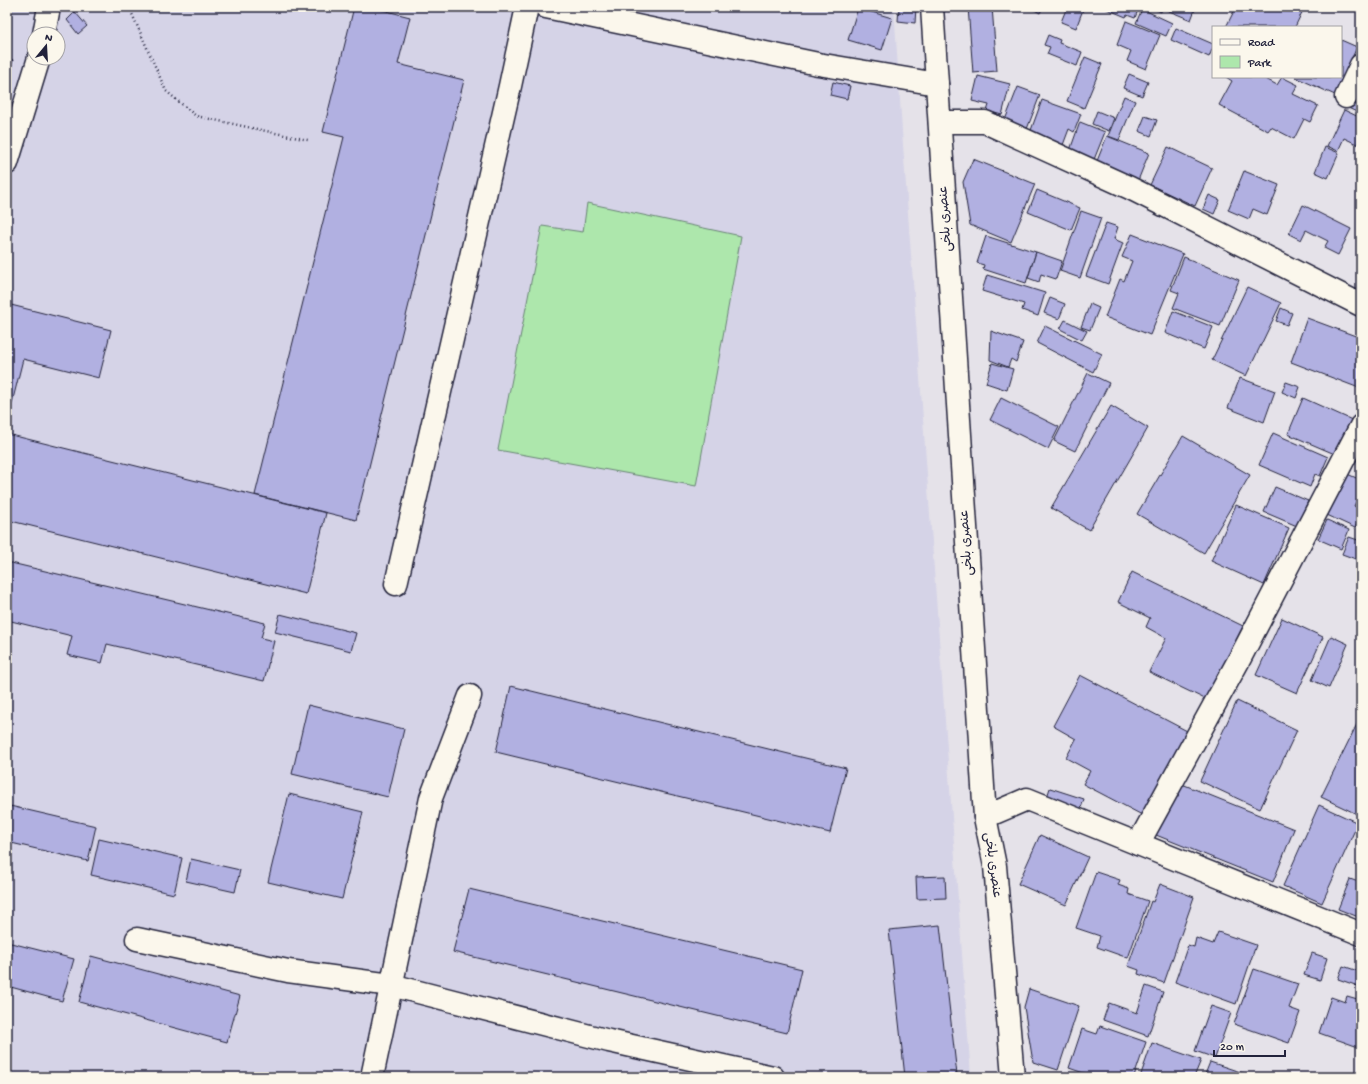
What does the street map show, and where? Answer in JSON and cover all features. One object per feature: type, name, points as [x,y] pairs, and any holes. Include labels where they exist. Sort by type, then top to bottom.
[{"type":"street","points":[[46,26],[50,7]]},
{"type":"street","points":[[396,584],[527,7]]},
{"type":"street","points":[[546,7],[818,64],[937,84]]},
{"type":"street","name":"عنصری بلخی","points":[[932,7],[985,817],[994,866],[1013,1077]]},
{"type":"street","points":[[1346,97],[1361,65]]},
{"type":"street","points":[[7,163],[36,66]]},
{"type":"street","points":[[940,122],[985,122],[1130,188],[1361,305]]},
{"type":"street","points":[[1138,844],[1240,658],[1361,426]]},
{"type":"street","points":[[372,1077],[431,798],[470,696]]},
{"type":"street","points":[[985,817],[1027,799],[1361,934]]},
{"type":"street","points":[[137,939],[288,971],[391,985],[609,1041],[773,1077]]},
{"type":"path","points":[[129,7],[166,91],[196,116],[308,140]]},
{"type":"shaded area","points":[[7,7],[894,7],[971,1077],[7,1077]]},
{"type":"green space","points":[[587,203],[741,236],[696,486],[498,450],[542,226],[583,232]]},
{"type":"building","points":[[354,7],[371,7],[410,17],[398,64],[464,80],[356,520],[255,495],[344,137],[323,132]]},
{"type":"building","points":[[899,7],[916,7],[915,23],[898,21]]},
{"type":"building","points":[[968,7],[992,7],[997,71],[973,73]]},
{"type":"building","points":[[1029,7],[1043,7],[1040,13]]},
{"type":"building","points":[[1067,7],[1084,7],[1076,28],[1061,22]]},
{"type":"building","points":[[1102,7],[1139,7],[1135,18],[1127,15],[1126,17]]},
{"type":"building","points":[[1150,7],[1196,7],[1191,20],[1162,8],[1161,12]]},
{"type":"building","points":[[1236,7],[1304,8],[1295,26],[1226,26]]},
{"type":"building","points":[[858,8],[892,18],[882,50],[848,40]]},
{"type":"building","points":[[1142,9],[1172,23],[1166,36],[1136,23]]},
{"type":"building","points":[[75,12],[87,26],[78,34],[67,20]]},
{"type":"building","points":[[1126,21],[1160,35],[1146,69],[1127,61],[1131,51],[1117,45]]},
{"type":"building","points":[[1176,28],[1212,44],[1212,50],[1209,57],[1171,40]]},
{"type":"building","points":[[1048,35],[1060,40],[1059,43],[1082,52],[1077,66],[1047,54],[1050,47],[1044,45]]},
{"type":"building","points":[[1342,40],[1357,47],[1335,95],[1297,78],[1342,78]]},
{"type":"building","points":[[1085,57],[1102,64],[1084,108],[1067,101]]},
{"type":"building","points":[[7,58],[13,60],[7,81]]},
{"type":"building","points":[[1129,74],[1148,82],[1142,96],[1123,88]]},
{"type":"building","points":[[978,76],[1010,84],[1002,115],[987,111],[989,105],[972,101]]},
{"type":"building","points":[[1228,78],[1264,78],[1277,85],[1281,78],[1284,78],[1298,85],[1293,94],[1318,106],[1310,122],[1304,119],[1294,139],[1271,127],[1268,131],[1219,105],[1232,81]]},
{"type":"building","points":[[833,82],[850,86],[847,99],[830,95]]},
{"type":"building","points":[[1018,87],[1040,95],[1027,129],[1005,120]]},
{"type":"building","points":[[1124,96],[1135,101],[1119,140],[1108,136]]},
{"type":"building","points":[[1350,97],[1361,102],[1361,114],[1346,107]]},
{"type":"building","points":[[1042,100],[1081,114],[1074,132],[1069,129],[1063,145],[1030,133]]},
{"type":"building","points":[[1344,110],[1361,118],[1361,146],[1344,138],[1338,151],[1327,146]]},
{"type":"building","points":[[1097,111],[1114,118],[1109,131],[1092,124]]},
{"type":"building","points":[[1145,116],[1157,120],[1151,136],[1139,131]]},
{"type":"building","points":[[1080,122],[1105,132],[1093,162],[1069,153]]},
{"type":"building","points":[[1107,136],[1149,153],[1137,183],[1095,166]]},
{"type":"building","points":[[1168,147],[1212,168],[1195,206],[1150,185]]},
{"type":"building","points":[[1325,147],[1339,153],[1328,178],[1315,172]]},
{"type":"building","points":[[973,159],[1035,184],[1011,242],[970,225],[963,182]]},
{"type":"building","points":[[1244,171],[1279,185],[1267,215],[1253,209],[1249,219],[1228,210]]},
{"type":"building","points":[[1037,190],[1080,208],[1071,230],[1028,212]]},
{"type":"building","points":[[1209,195],[1220,200],[1214,214],[1203,209]]},
{"type":"building","points":[[1303,205],[1351,229],[1338,255],[1324,248],[1328,241],[1306,230],[1301,240],[1289,234]]},
{"type":"building","points":[[1081,211],[1101,218],[1080,278],[1060,271]]},
{"type":"building","points":[[1106,223],[1118,227],[1114,239],[1123,243],[1108,284],[1086,276]]},
{"type":"building","points":[[1132,234],[1183,254],[1150,335],[1105,317],[1120,279],[1124,281],[1132,261],[1122,257]]},
{"type":"building","points":[[986,236],[1036,252],[1026,283],[983,269],[984,265],[977,263]]},
{"type":"building","points":[[1036,252],[1062,261],[1056,279],[1041,274],[1039,282],[1028,278]]},
{"type":"building","points":[[1184,257],[1239,280],[1220,326],[1173,308],[1179,293],[1171,290]]},
{"type":"building","points":[[987,275],[1045,293],[1038,316],[1022,310],[1024,304],[982,291]]},
{"type":"building","points":[[1247,287],[1281,303],[1246,376],[1212,360]]},
{"type":"building","points":[[1050,298],[1065,304],[1059,319],[1044,313]]},
{"type":"building","points":[[7,304],[111,330],[99,378],[23,359],[7,423]]},
{"type":"building","points":[[1090,304],[1099,308],[1090,330],[1081,327]]},
{"type":"building","points":[[1281,308],[1292,313],[1287,325],[1276,321]]},
{"type":"building","points":[[1173,311],[1213,327],[1204,349],[1165,333]]},
{"type":"building","points":[[1307,318],[1361,338],[1361,382],[1359,388],[1291,362]]},
{"type":"building","points":[[1065,320],[1087,331],[1082,340],[1060,329]]},
{"type":"building","points":[[1045,326],[1102,354],[1093,372],[1037,343]]},
{"type":"building","points":[[991,331],[1023,342],[1016,362],[1011,359],[1008,367],[990,360]]},
{"type":"building","points":[[992,363],[1013,369],[1007,390],[986,383]]},
{"type":"building","points":[[1088,373],[1109,383],[1075,451],[1054,441]]},
{"type":"building","points":[[1240,378],[1275,391],[1264,422],[1228,408]]},
{"type":"building","points":[[1286,382],[1300,387],[1296,398],[1282,392]]},
{"type":"building","points":[[1001,398],[1059,427],[1048,449],[990,420]]},
{"type":"building","points":[[1303,398],[1352,420],[1337,455],[1288,434]]},
{"type":"building","points":[[1111,406],[1148,428],[1089,530],[1051,508]]},
{"type":"building","points":[[1273,433],[1328,457],[1320,476],[1315,474],[1310,487],[1259,465]]},
{"type":"building","points":[[7,434],[326,513],[306,594],[7,520]]},
{"type":"building","points":[[1183,436],[1250,475],[1204,553],[1137,514]]},
{"type":"building","points":[[1345,473],[1361,480],[1361,491],[1354,506],[1361,509],[1361,515],[1355,528],[1327,515]]},
{"type":"building","points":[[1275,487],[1308,501],[1297,526],[1264,512]]},
{"type":"building","points":[[1236,505],[1289,528],[1264,585],[1211,561]]},
{"type":"building","points":[[1327,520],[1349,530],[1341,549],[1318,539]]},
{"type":"building","points":[[1349,537],[1361,541],[1361,561],[1342,554]]},
{"type":"building","points":[[7,562],[265,623],[261,638],[274,641],[264,681],[107,644],[102,663],[67,655],[72,636],[7,620]]},
{"type":"building","points":[[1132,572],[1243,626],[1207,700],[1149,672],[1166,638],[1146,627],[1150,618],[1118,602]]},
{"type":"building","points":[[280,614],[356,633],[351,651],[275,632]]},
{"type":"building","points":[[1282,618],[1323,637],[1297,693],[1256,675]]},
{"type":"building","points":[[1331,636],[1348,644],[1329,688],[1312,680]]},
{"type":"building","points":[[1080,675],[1189,732],[1144,816],[1083,784],[1090,771],[1066,758],[1076,739],[1053,726]]},
{"type":"building","points":[[511,686],[846,768],[830,833],[496,752]]},
{"type":"building","points":[[1237,701],[1297,730],[1260,809],[1200,781]]},
{"type":"building","points":[[308,705],[404,729],[388,797],[292,774]]},
{"type":"building","points":[[1361,716],[1361,816],[1321,797]]},
{"type":"building","points":[[1177,782],[1294,829],[1273,882],[1156,835]]},
{"type":"building","points":[[1050,788],[1084,799],[1080,811],[1046,800]]},
{"type":"building","points":[[289,794],[363,812],[342,899],[268,882]]},
{"type":"building","points":[[1319,805],[1358,823],[1322,903],[1283,886]]},
{"type":"building","points":[[10,806],[96,826],[88,861],[7,842],[7,821]]},
{"type":"building","points":[[1040,835],[1088,857],[1066,905],[1018,884]]},
{"type":"building","points":[[99,839],[182,858],[174,894],[91,875]]},
{"type":"building","points":[[191,859],[240,870],[235,892],[186,881]]},
{"type":"building","points":[[1096,872],[1120,880],[1118,885],[1129,889],[1128,894],[1148,901],[1128,958],[1097,947],[1100,936],[1076,928]]},
{"type":"building","points":[[945,876],[946,898],[917,899],[916,877]]},
{"type":"building","points":[[1350,879],[1361,883],[1361,918],[1338,909]]},
{"type":"building","points":[[1160,884],[1194,897],[1164,983],[1138,974],[1139,970],[1128,966],[1151,901],[1153,902]]},
{"type":"building","points":[[469,889],[802,969],[787,1033],[453,952]]},
{"type":"building","points":[[940,925],[957,1075],[905,1077],[889,930]]},
{"type":"building","points":[[1218,932],[1256,945],[1236,1004],[1175,982],[1188,945],[1194,947],[1196,938],[1213,944]]},
{"type":"building","points":[[7,942],[74,959],[62,1001],[7,986]]},
{"type":"building","points":[[1312,953],[1327,958],[1320,980],[1304,975]]},
{"type":"building","points":[[91,956],[240,996],[227,1042],[79,1002]]},
{"type":"building","points":[[1343,966],[1361,972],[1361,987],[1338,979]]},
{"type":"building","points":[[1254,969],[1298,984],[1289,1008],[1300,1012],[1289,1043],[1234,1024]]},
{"type":"building","points":[[1146,986],[1163,992],[1148,1036],[1103,1020],[1109,1003],[1137,1013]]},
{"type":"building","points":[[1029,989],[1079,1006],[1058,1070],[1033,1062],[1024,1007]]},
{"type":"building","points":[[1347,996],[1361,1000],[1361,1048],[1319,1033],[1331,997],[1345,1002]]},
{"type":"building","points":[[1211,1006],[1231,1013],[1215,1058],[1195,1051]]},
{"type":"building","points":[[1100,1026],[1146,1042],[1134,1077],[1095,1077],[1069,1068],[1082,1029],[1097,1034]]},
{"type":"building","points":[[1152,1043],[1201,1060],[1194,1077],[1140,1077]]},
{"type":"building","points":[[1210,1062],[1255,1077],[1204,1077]]}]
